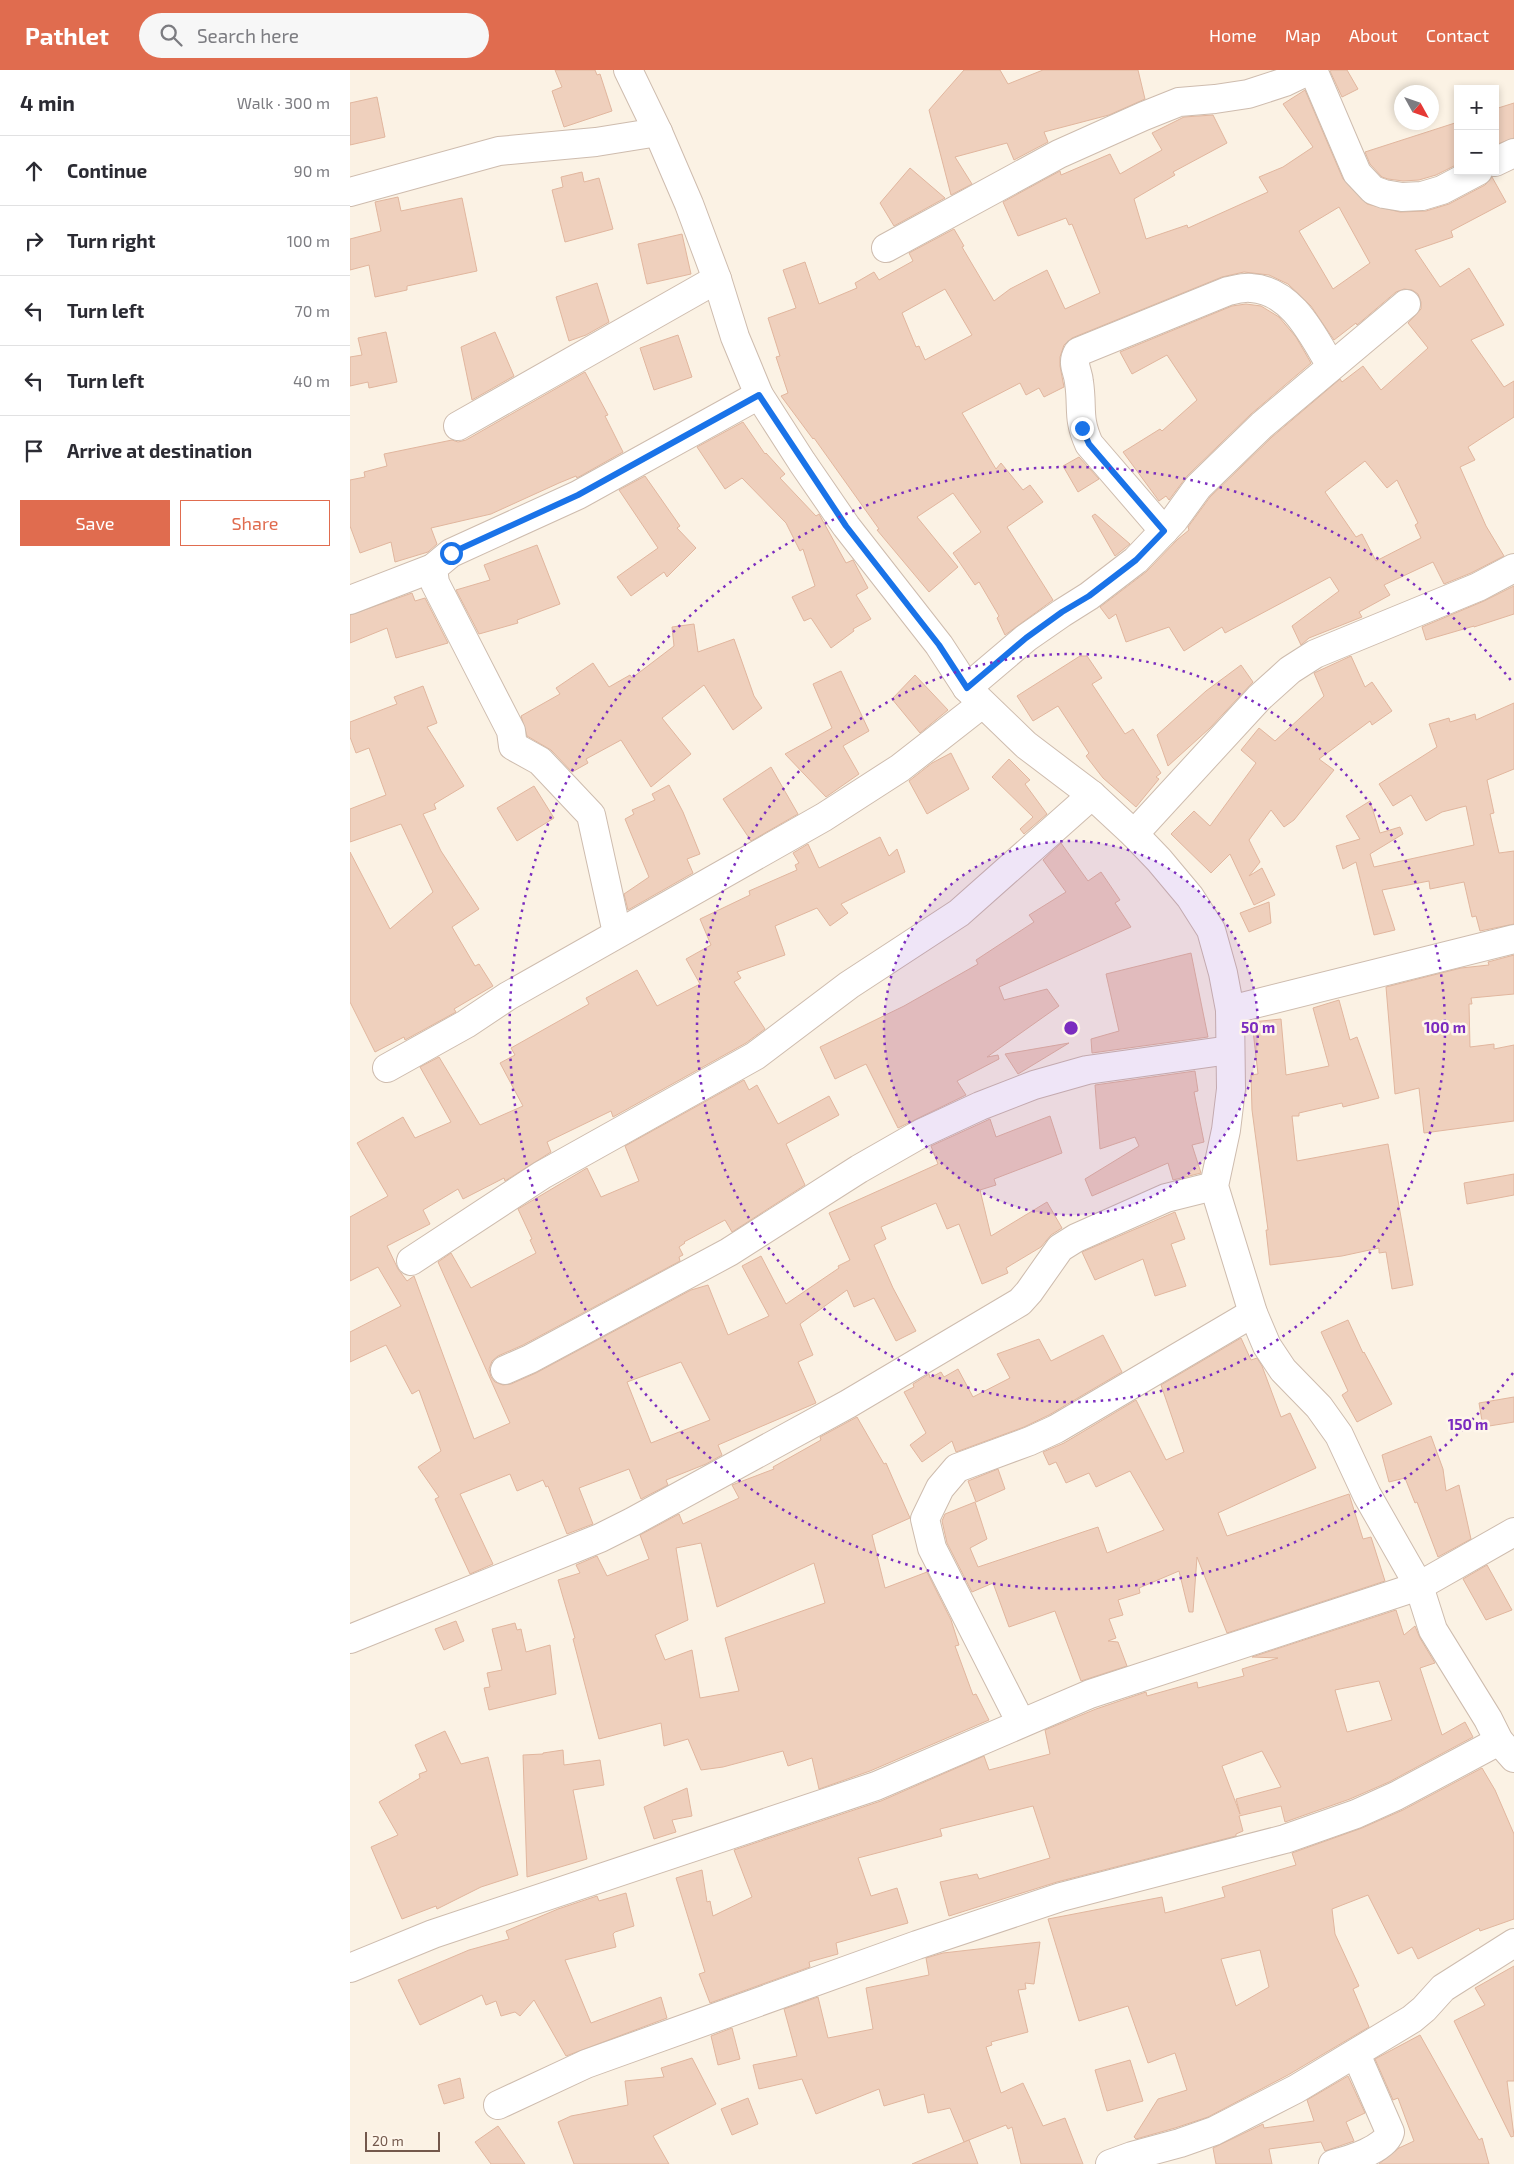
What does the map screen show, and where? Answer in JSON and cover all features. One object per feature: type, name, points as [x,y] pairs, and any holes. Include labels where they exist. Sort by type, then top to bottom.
[{"type":"street","points":[[498,2105],[586,2064],[917,1945],[1061,1897],[1285,1839],[1356,1814],[1506,1749],[1434,1630],[1419,1586],[1367,1494],[1339,1435],[1318,1407],[1283,1370],[1268,1346],[1253,1313],[1214,1186],[1226,1130],[1230,1089],[1230,1010],[1224,973],[1211,930],[1190,898],[1134,834],[1092,795],[1026,745],[975,696],[939,645],[846,526],[759,395],[735,337],[717,279],[689,204],[658,132],[628,70]]},
{"type":"street","points":[[886,248],[1059,154],[1144,116],[1179,102],[1215,100],[1248,94],[1285,82],[1311,70],[1357,172],[1373,190],[1402,197],[1422,196],[1442,190],[1470,175]]},
{"type":"street","points":[[350,192],[498,151],[596,142],[658,132]]},
{"type":"street","points":[[1499,160],[1514,153]]},
{"type":"street","points":[[458,426],[717,279]]},
{"type":"street","points":[[1164,531],[1089,444],[1082,428],[1079,411],[1079,380],[1074,363],[1078,352],[1228,291],[1250,287],[1276,296],[1286,302],[1301,316],[1331,366]]},
{"type":"street","points":[[387,1068],[466,1024],[508,996],[617,933],[824,817],[900,768],[975,696],[1026,638],[1062,612],[1089,596],[1136,560],[1164,531],[1198,486],[1262,425],[1406,304]]},
{"type":"street","points":[[350,600],[433,568],[451,553],[578,495],[759,395]]},
{"type":"street","points":[[433,568],[435,583],[507,724],[513,746],[540,761],[591,815],[617,933]]},
{"type":"street","points":[[1134,834],[1259,698],[1290,670],[1315,654],[1478,587],[1514,568]]},
{"type":"street","points":[[411,1261],[542,1176],[755,1056],[849,985],[959,913],[1092,795]]},
{"type":"street","points":[[1230,1010],[1514,939]]},
{"type":"street","points":[[504,1370],[729,1252],[859,1169],[922,1133],[980,1106],[1034,1084],[1087,1070],[1230,1050]]},
{"type":"street","points":[[350,1639],[600,1538],[632,1522],[848,1404],[1020,1302],[1060,1248],[1076,1238],[1166,1198],[1214,1186]]},
{"type":"street","points":[[1021,1723],[932,1548],[925,1519],[940,1488],[957,1468],[1030,1441],[1056,1429],[1253,1313]]},
{"type":"street","points":[[350,1968],[433,1934],[876,1786],[1090,1694],[1419,1586],[1514,1532]]},
{"type":"street","points":[[1110,2164],[1214,2131],[1296,2089],[1412,2019],[1443,1988],[1514,1943]]},
{"type":"street","points":[[1333,2164],[1358,2157],[1389,2137],[1389,2125],[1356,2054]]},
{"type":"building","points":[[555,70],[595,70],[597,75],[600,74],[612,111],[564,127],[552,91],[562,87]]},
{"type":"building","points":[[964,70],[1000,70],[1008,84],[1043,70],[1138,70],[1145,99],[1109,115],[1044,132],[1048,142],[1014,160],[1007,143],[955,157],[972,184],[951,195],[929,110]]},
{"type":"building","points":[[1347,70],[1358,89],[1342,97],[1330,71]]},
{"type":"building","points":[[1305,90],[1343,179],[1367,204],[1400,212],[1426,211],[1449,204],[1485,185],[1492,177],[1506,202],[1451,231],[1453,237],[1415,250],[1440,287],[1469,268],[1504,325],[1471,340],[1504,387],[1514,381],[1514,417],[1468,447],[1475,460],[1460,467],[1486,526],[1504,556],[1444,584],[1433,562],[1384,585],[1390,595],[1359,612],[1362,617],[1309,638],[1301,645],[1292,626],[1339,591],[1330,577],[1225,633],[1222,627],[1184,651],[1169,627],[1126,642],[1116,614],[1109,619],[1100,607],[1146,572],[1189,530],[1188,527],[1210,497],[1272,437],[1340,379],[1342,382],[1363,366],[1381,390],[1428,348],[1408,323],[1421,309],[1418,294],[1412,290],[1404,289],[1396,292],[1357,325],[1356,323],[1334,340],[1311,306],[1288,284],[1269,275],[1244,272],[1222,277],[1072,338],[1064,345],[1060,357],[1064,387],[1044,397],[1039,388],[1026,395],[1020,383],[962,413],[996,469],[1001,463],[1023,490],[1030,485],[1043,502],[1007,527],[1053,600],[1005,635],[997,618],[999,616],[979,582],[975,585],[953,553],[981,532],[953,493],[917,517],[958,567],[929,592],[877,530],[879,529],[814,438],[781,396],[788,393],[776,357],[780,356],[768,318],[796,308],[783,270],[805,262],[819,304],[857,288],[855,283],[874,272],[879,280],[913,261],[909,253],[954,229],[964,246],[962,247],[994,301],[1010,289],[1047,270],[1065,309],[1100,293],[1072,224],[1069,225],[1066,218],[1018,236],[1003,202],[1060,171],[1061,175],[1110,154],[1120,174],[1162,150],[1152,133],[1184,117],[1213,115],[1227,143],[1173,172],[1175,175],[1134,199],[1146,239],[1187,225],[1188,228],[1268,192],[1259,177],[1283,167],[1313,147],[1283,104]],"holes":[[[1339,207],[1370,263],[1333,289],[1299,231]],[[945,289],[972,335],[925,360],[919,346],[916,347],[902,313]],[[1365,461],[1387,488],[1397,480],[1418,523],[1415,525],[1421,538],[1376,561],[1362,534],[1356,537],[1325,492]]]},
{"type":"building","points":[[377,97],[385,137],[350,145],[350,103]]},
{"type":"building","points":[[1514,103],[1514,138],[1499,144],[1499,130],[1499,108]]},
{"type":"building","points":[[1454,123],[1454,166],[1436,175],[1419,180],[1403,181],[1382,177],[1370,164],[1365,152],[1433,130],[1439,130],[1439,128]]},
{"type":"building","points":[[910,168],[945,198],[894,226],[880,203]]},
{"type":"building","points":[[582,172],[584,182],[599,178],[613,229],[565,242],[552,190],[563,187],[561,177]]},
{"type":"building","points":[[398,197],[401,211],[462,198],[477,271],[407,286],[407,290],[375,297],[369,265],[350,270],[350,239],[381,231],[375,202]]},
{"type":"building","points":[[682,234],[691,274],[647,284],[638,244]]},
{"type":"building","points":[[597,283],[609,322],[586,335],[569,341],[556,297]]},
{"type":"building","points":[[1246,304],[1261,306],[1279,317],[1296,337],[1311,363],[1251,414],[1187,476],[1169,500],[1166,496],[1159,501],[1123,452],[1160,429],[1162,431],[1197,400],[1167,355],[1132,374],[1120,352],[1232,306]]},
{"type":"building","points":[[386,332],[397,382],[369,388],[368,382],[350,386],[350,357],[362,355],[358,338]]},
{"type":"building","points":[[495,332],[514,376],[472,400],[461,347]]},
{"type":"building","points":[[678,335],[692,377],[654,390],[640,348]]},
{"type":"building","points":[[585,372],[608,415],[605,416],[623,452],[577,478],[576,476],[559,483],[491,514],[431,528],[437,544],[428,552],[395,562],[391,542],[360,553],[350,526],[350,480],[365,477],[364,472],[387,466],[384,454],[452,440],[458,442],[466,440]]},
{"type":"building","points":[[743,422],[765,454],[785,474],[780,478],[816,516],[819,514],[846,563],[853,560],[868,588],[856,595],[871,619],[853,629],[854,631],[831,648],[811,618],[804,621],[792,597],[815,586],[803,549],[800,551],[786,523],[742,478],[725,489],[697,447]]},
{"type":"building","points":[[1079,457],[1099,479],[1078,492],[1063,466]]},
{"type":"building","points":[[645,476],[680,526],[677,528],[696,548],[667,577],[664,572],[631,596],[617,577],[658,548],[619,490]]},
{"type":"building","points":[[1095,514],[1130,544],[1115,556],[1092,516]]},
{"type":"building","points":[[537,545],[560,604],[517,620],[518,623],[479,634],[456,590],[490,580],[484,565]]},
{"type":"building","points":[[1514,586],[1514,614],[1426,640],[1422,627]]},
{"type":"building","points":[[412,593],[415,601],[425,598],[448,643],[396,658],[387,628],[350,643],[350,615]]},
{"type":"building","points":[[694,624],[698,652],[734,639],[754,696],[762,708],[733,730],[704,685],[662,718],[691,754],[651,787],[621,740],[586,759],[588,763],[572,772],[551,750],[527,736],[521,716],[560,694],[556,688],[593,663],[609,687],[630,675],[632,678],[674,646],[672,627]]},
{"type":"building","points":[[1080,656],[1087,656],[1102,678],[1092,684],[1125,734],[1133,729],[1161,773],[1156,777],[1159,779],[1136,807],[1103,778],[1086,756],[1089,753],[1058,706],[1033,721],[1017,696]]},
{"type":"building","points":[[1351,656],[1365,687],[1372,682],[1392,711],[1372,725],[1370,721],[1319,759],[1334,770],[1294,820],[1284,827],[1271,810],[1249,840],[1260,862],[1249,876],[1262,868],[1275,895],[1254,905],[1230,854],[1211,873],[1171,834],[1194,811],[1210,826],[1256,763],[1241,750],[1259,728],[1275,741],[1324,696],[1314,673]]},
{"type":"building","points":[[1241,665],[1253,682],[1210,728],[1168,766],[1157,735],[1206,691]]},
{"type":"building","points":[[841,671],[869,731],[843,746],[859,774],[826,797],[785,754],[832,728],[813,684]]},
{"type":"building","points":[[915,675],[948,710],[920,733],[892,699]]},
{"type":"building","points":[[423,686],[437,723],[427,727],[464,786],[434,804],[436,809],[423,814],[441,851],[479,909],[452,927],[475,966],[479,964],[493,986],[454,1009],[456,1012],[405,1040],[404,1037],[375,1052],[350,1002],[350,852],[390,929],[433,892],[401,824],[350,842],[350,809],[386,795],[369,748],[356,753],[350,737],[350,722],[397,704],[394,697]]},
{"type":"building","points":[[1514,703],[1514,769],[1487,780],[1494,813],[1490,814],[1499,853],[1514,851],[1514,924],[1480,931],[1476,916],[1472,917],[1464,882],[1430,889],[1429,881],[1382,890],[1395,930],[1374,935],[1356,862],[1343,869],[1336,846],[1360,839],[1346,816],[1370,801],[1380,833],[1400,827],[1403,834],[1370,854],[1374,867],[1474,845],[1466,806],[1442,812],[1426,821],[1411,795],[1393,806],[1379,784],[1437,747],[1429,724],[1449,718],[1450,722],[1475,714],[1476,720]]},
{"type":"building","points":[[951,753],[969,789],[927,814],[909,781],[932,763]]},
{"type":"building","points":[[1009,759],[1030,780],[1025,784],[1047,814],[1024,834],[1020,829],[1033,817],[992,777]]},
{"type":"building","points":[[771,767],[798,814],[751,841],[723,799]]},
{"type":"building","points":[[669,785],[683,812],[700,854],[687,859],[693,873],[628,910],[624,894],[649,877],[625,819],[634,814],[632,810],[655,800],[652,794]]},
{"type":"building","points":[[534,786],[554,818],[517,841],[497,808]]},
{"type":"building","points":[[880,837],[889,856],[897,849],[905,872],[841,904],[848,913],[830,926],[817,908],[775,926],[785,955],[737,972],[741,978],[734,982],[765,1029],[746,1043],[613,1117],[611,1111],[547,1142],[551,1152],[505,1181],[504,1178],[463,1199],[458,1189],[423,1210],[430,1224],[387,1246],[398,1269],[407,1281],[414,1276],[474,1439],[510,1423],[438,1262],[451,1253],[471,1288],[536,1253],[530,1240],[532,1239],[518,1209],[587,1168],[601,1197],[639,1181],[625,1146],[744,1080],[749,1090],[757,1085],[778,1124],[829,1096],[839,1115],[786,1144],[805,1185],[732,1232],[725,1220],[684,1242],[679,1247],[683,1255],[679,1257],[680,1261],[523,1345],[498,1356],[492,1361],[489,1369],[491,1377],[495,1382],[503,1385],[511,1384],[536,1373],[691,1290],[708,1285],[728,1335],[769,1316],[742,1266],[761,1256],[786,1304],[839,1268],[838,1266],[850,1260],[829,1213],[938,1164],[931,1146],[990,1119],[996,1137],[1050,1116],[1062,1153],[994,1179],[996,1185],[980,1190],[991,1236],[1047,1202],[1062,1228],[1051,1235],[1041,1247],[1006,1268],[1008,1273],[982,1284],[959,1224],[947,1229],[936,1203],[881,1227],[886,1239],[874,1245],[893,1288],[916,1331],[896,1341],[874,1298],[854,1307],[847,1290],[800,1324],[813,1355],[798,1362],[816,1403],[718,1445],[722,1455],[706,1464],[666,1480],[668,1485],[641,1499],[629,1469],[579,1488],[593,1524],[567,1534],[548,1486],[546,1487],[543,1480],[517,1491],[510,1474],[460,1494],[493,1564],[470,1574],[435,1499],[439,1497],[418,1467],[441,1451],[419,1390],[412,1394],[386,1345],[350,1362],[350,1332],[401,1306],[378,1267],[350,1281],[350,1217],[388,1196],[357,1143],[403,1117],[415,1138],[451,1122],[420,1067],[439,1057],[480,1125],[523,1106],[500,1063],[515,1055],[511,1048],[589,1004],[586,998],[637,970],[657,1006],[700,984],[686,959],[711,945],[700,919],[750,895],[749,891],[797,870],[795,865],[799,863],[793,853],[808,844],[819,868]],"holes":[[[681,1362],[710,1420],[651,1443],[627,1382]]]},
{"type":"building","points":[[1061,843],[1088,881],[1101,872],[1120,900],[1115,903],[1131,927],[999,987],[1004,1000],[1047,989],[1059,1006],[987,1057],[998,1055],[999,1059],[957,1081],[966,1095],[898,1128],[866,1064],[835,1079],[820,1047],[904,1006],[978,964],[976,960],[1034,922],[1029,915],[1066,892],[1043,860]]},
{"type":"building","points":[[1269,902],[1271,923],[1249,932],[1240,913]]},
{"type":"building","points":[[1191,953],[1208,1037],[1092,1053],[1091,1039],[1119,1031],[1106,974]]},
{"type":"building","points":[[1514,955],[1514,994],[1471,998],[1472,1004],[1469,1004],[1470,1047],[1494,1044],[1494,1049],[1514,1045],[1514,1121],[1424,1133],[1419,1088],[1395,1094],[1386,987],[1461,968],[1489,965],[1488,962]]},
{"type":"building","points":[[1339,1000],[1350,1040],[1357,1037],[1379,1098],[1343,1107],[1342,1103],[1299,1113],[1299,1116],[1292,1116],[1297,1161],[1388,1144],[1413,1285],[1392,1289],[1386,1252],[1379,1253],[1379,1248],[1342,1256],[1270,1265],[1266,1230],[1268,1230],[1252,1110],[1251,1075],[1258,1074],[1252,1022],[1281,1019],[1286,1075],[1329,1066],[1313,1008]]},
{"type":"building","points":[[1069,1043],[1018,1074],[1005,1054]]},
{"type":"building","points":[[1195,1071],[1198,1091],[1194,1092],[1204,1142],[1192,1145],[1201,1173],[1173,1180],[1168,1163],[1092,1196],[1085,1179],[1139,1146],[1135,1137],[1100,1149],[1095,1085]]},
{"type":"building","points":[[1514,1174],[1514,1195],[1467,1204],[1464,1183]]},
{"type":"building","points":[[1175,1212],[1185,1239],[1171,1244],[1186,1286],[1155,1296],[1143,1259],[1095,1280],[1082,1252]]},
{"type":"building","points":[[1348,1320],[1363,1353],[1392,1404],[1357,1422],[1342,1395],[1348,1391],[1321,1332]]},
{"type":"building","points":[[1103,1335],[1122,1372],[1049,1415],[1024,1427],[956,1452],[952,1441],[922,1462],[910,1445],[926,1433],[904,1392],[914,1387],[913,1384],[929,1374],[930,1378],[941,1372],[944,1377],[958,1369],[973,1397],[1010,1378],[997,1354],[1039,1339],[1051,1361]]},
{"type":"building","points":[[1241,1338],[1251,1360],[1257,1358],[1262,1366],[1281,1417],[1290,1413],[1316,1468],[1218,1513],[1227,1536],[1349,1494],[1363,1539],[1371,1537],[1385,1581],[1227,1633],[1197,1557],[1193,1612],[1189,1612],[1179,1571],[1139,1588],[1140,1593],[1118,1600],[1123,1615],[1109,1619],[1116,1638],[1108,1641],[1118,1642],[1127,1666],[1081,1681],[1055,1611],[1009,1627],[993,1583],[972,1592],[947,1543],[942,1521],[945,1514],[975,1502],[987,1539],[970,1548],[978,1567],[1098,1527],[1107,1553],[1164,1530],[1130,1471],[1096,1487],[1089,1473],[1066,1483],[1056,1462],[1049,1465],[1043,1452],[1064,1443],[1136,1400],[1166,1460],[1184,1452],[1161,1385]]},
{"type":"building","points":[[1514,1397],[1514,1422],[1483,1427],[1479,1403]]},
{"type":"building","points":[[857,1417],[884,1464],[886,1463],[910,1518],[872,1535],[885,1588],[927,1572],[951,1620],[959,1645],[955,1646],[973,1695],[976,1694],[989,1720],[870,1771],[819,1789],[812,1758],[788,1766],[783,1751],[723,1767],[701,1770],[688,1739],[664,1746],[661,1723],[599,1739],[573,1639],[575,1638],[558,1580],[580,1573],[576,1565],[597,1556],[607,1576],[649,1559],[640,1535],[679,1514],[683,1524],[739,1498],[732,1485],[774,1469],[773,1467],[821,1440],[820,1437]],"holes":[[[701,1543],[717,1607],[814,1563],[825,1603],[725,1638],[739,1691],[700,1698],[692,1650],[665,1660],[655,1635],[688,1620],[676,1548]]]},
{"type":"building","points":[[1431,1436],[1443,1469],[1446,1491],[1459,1485],[1471,1539],[1438,1557],[1417,1502],[1415,1503],[1405,1478],[1389,1482],[1382,1455]]},
{"type":"building","points":[[998,1469],[1005,1489],[976,1502],[968,1481]]},
{"type":"building","points":[[1487,1565],[1512,1610],[1486,1620],[1463,1579]]},
{"type":"building","points":[[1396,1610],[1404,1635],[1415,1626],[1435,1663],[1420,1668],[1442,1735],[1465,1722],[1473,1737],[1389,1782],[1350,1799],[1285,1822],[1281,1806],[1239,1816],[1243,1831],[1236,1834],[1236,1836],[1057,1882],[949,1916],[940,1882],[977,1874],[979,1879],[1050,1858],[1033,1806],[940,1829],[942,1836],[858,1858],[871,1896],[897,1888],[908,1923],[836,1943],[838,1954],[809,1962],[810,1967],[710,2003],[699,1974],[705,1972],[676,1878],[702,1870],[707,1902],[710,1901],[713,1916],[752,1897],[734,1850],[881,1801],[984,1756],[989,1770],[1050,1754],[1045,1730],[1096,1709],[1146,1692],[1147,1696],[1197,1682],[1198,1688],[1244,1676],[1242,1669],[1278,1658],[1252,1657]],"holes":[[[1379,1681],[1392,1720],[1347,1732],[1335,1690]],[[1262,1751],[1281,1787],[1236,1799],[1240,1814],[1222,1766]]]},
{"type":"building","points":[[456,1621],[464,1641],[444,1650],[435,1629]]},
{"type":"building","points":[[515,1623],[517,1630],[521,1629],[526,1652],[550,1645],[556,1694],[489,1710],[484,1688],[490,1687],[487,1673],[502,1670],[492,1629]]},
{"type":"building","points":[[445,1731],[461,1764],[488,1757],[518,1875],[481,1887],[437,1909],[436,1906],[402,1919],[371,1847],[398,1835],[379,1802],[420,1778],[419,1774],[427,1771],[415,1745]]},
{"type":"building","points":[[563,1750],[564,1765],[600,1760],[604,1785],[573,1790],[587,1859],[527,1877],[523,1755]]},
{"type":"building","points":[[1482,1768],[1495,1790],[1514,1834],[1514,1919],[1480,1931],[1479,1928],[1418,1959],[1412,1947],[1398,1954],[1368,1895],[1332,1909],[1335,1934],[1359,1986],[1353,1989],[1369,2027],[1288,2075],[1208,2117],[1136,2139],[1134,2137],[1158,2099],[1187,2090],[1175,2053],[1148,2063],[1128,2006],[1079,2021],[1048,1919],[1162,1897],[1165,1913],[1225,1897],[1222,1887],[1296,1865],[1292,1853],[1362,1828],[1403,1810]],"holes":[[[1260,1950],[1269,1987],[1236,2006],[1221,1959]]]},
{"type":"building","points":[[687,1788],[692,1816],[672,1820],[676,1832],[654,1839],[644,1807]]},
{"type":"building","points":[[626,1893],[634,1926],[613,1934],[616,1947],[565,1960],[591,2023],[661,1997],[667,2018],[566,2056],[534,2000],[520,2016],[515,2012],[501,2016],[496,2001],[486,2005],[482,1995],[420,2025],[398,1980],[469,1950],[509,1939],[506,1931],[558,1909],[597,1896],[599,1901]]},
{"type":"building","points":[[1040,1942],[1034,1984],[1025,1983],[1026,1989],[1018,1990],[1028,2032],[991,2042],[992,2045],[986,2047],[1001,2093],[1023,2083],[1043,2126],[1065,2118],[1083,2164],[1021,2164],[1012,2127],[1008,2129],[1006,2125],[964,2142],[950,2108],[928,2113],[924,2094],[884,2106],[879,2089],[816,2114],[802,2079],[759,2089],[753,2065],[797,2056],[784,2009],[818,1997],[828,2038],[873,2029],[866,1988],[929,1975],[926,1958],[943,1953]]},
{"type":"building","points":[[1514,1966],[1514,2081],[1507,2081],[1514,2136],[1511,2137],[1454,2021],[1485,2005],[1475,1988]]},
{"type":"building","points":[[732,2028],[740,2059],[718,2065],[711,2036]]},
{"type":"building","points":[[1420,2035],[1479,2140],[1482,2138],[1489,2164],[1379,2164],[1399,2148],[1414,2141],[1398,2098],[1393,2100],[1375,2059]]},
{"type":"building","points":[[692,2058],[716,2104],[653,2136],[669,2164],[574,2164],[558,2122],[571,2116],[628,2105],[625,2081],[664,2077],[661,2068]]},
{"type":"building","points":[[1130,2060],[1143,2101],[1107,2111],[1095,2070]]},
{"type":"building","points":[[1348,2076],[1365,2113],[1346,2122],[1354,2141],[1325,2151],[1321,2142],[1269,2149],[1272,2164],[1216,2164],[1213,2148],[1263,2124],[1264,2128],[1314,2121],[1307,2100]]},
{"type":"building","points":[[460,2078],[464,2098],[444,2104],[438,2085]]},
{"type":"building","points":[[748,2098],[758,2124],[732,2135],[721,2109]]},
{"type":"building","points":[[498,2126],[525,2164],[491,2164],[475,2142]]},
{"type":"building","points":[[969,2140],[978,2164],[912,2164]]},
{"type":"route","points":[[451,553],[578,495],[674,444],[759,395],[846,526],[939,645],[967,688],[1026,638],[1062,612],[1089,596],[1136,560],[1164,531],[1089,444],[1082,428]]}]
